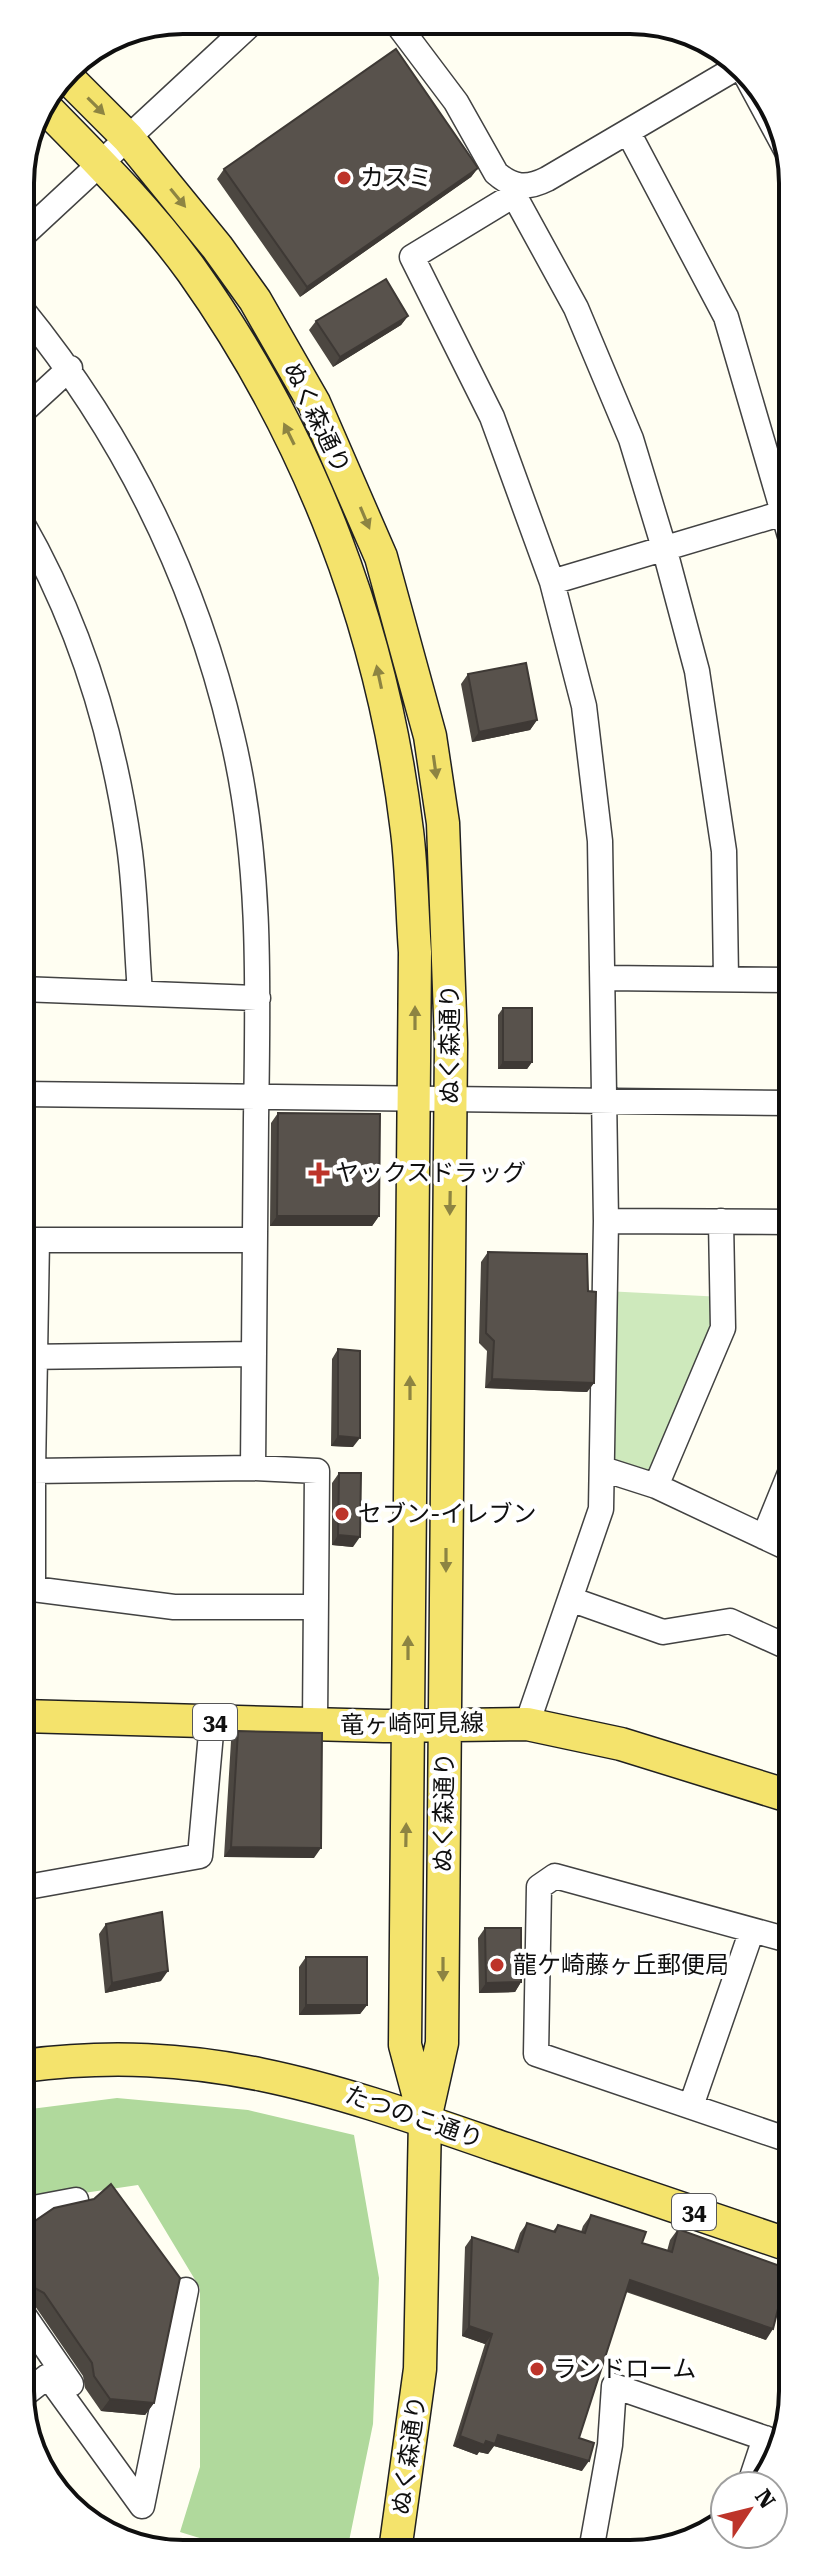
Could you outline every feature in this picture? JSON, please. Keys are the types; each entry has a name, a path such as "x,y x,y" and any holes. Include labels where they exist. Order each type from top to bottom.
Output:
{"main road":[{"name":"ぬく森通り","path":"73,83 128,138 177,196 255,300 314,403 381,557 430,736 443,823 451,1097 442,2043 425,2119 420,2369 397,2540"},
{"name":"ぬく森通り","path":"51,113 100,164 182,259 225,321 282,420 320,497 350,572 374,651 407,832 415,952 405,2045 425,2119"},
{"name":"竜ヶ崎阿見線","path":"34,1716 407,1726 527,1724 621,1744 779,1793"},
{"name":"たつのこ通り","path":"34,2065 134,2059 228,2067 312,2084 425,2119 779,2242"}],"street":[{"path":"34,225 240,34"},
{"path":"405,34 456,102 496,173 515,190 582,323 631,439 697,671 724,851 726,978"},
{"path":"527,1724 601,1509 606,1221 605,978 600,841 584,706 552,582 492,417 412,257 515,190 547,179 729,73"},
{"path":"628,132 726,317 779,491"},
{"path":"34,324 70,368 121,452 164,533 203,631 233,738 253,873 258,998 253,1468"},
{"path":"34,401 70,368"},
{"path":"552,582 779,522"},
{"path":"34,544 82,649 116,768 130,847 140,992"},
{"path":"605,978 779,980"},
{"path":"34,989 258,998"},
{"path":"34,1094 415,1096 779,1103"},
{"path":"606,1221 779,1222"},
{"path":"656,1486 723,1328 721,1221"},
{"path":"34,1240 255,1240"},
{"path":"34,1357 254,1354"},
{"path":"34,1472 253,1468 317,1471 315,1724"},
{"path":"603,1469 656,1486 779,1544"},
{"path":"764,1537 779,1500"},
{"path":"34,1590 174,1607 315,1607"},
{"path":"570,1599 663,1632 730,1621 779,1643"},
{"path":"34,1886 200,1856 212,1722"},
{"path":"779,1937 555,1876 539,1887 536,2054 779,2136"},
{"path":"691,2106 752,1930"},
{"path":"34,2208 76,2200"},
{"path":"34,2387 48,2376 142,2506 186,2290"},
{"path":"34,2330 71,2384"},
{"path":"593,2540 610,2445 614,2386 770,2440 756,2470"}],"green space":[{"path":"605,1291 723,1297 656,1486 603,1469"},
{"path":"117,2098 248,2110 354,2135 379,2278 373,2424 349,2540 206,2540 180,2532 200,2467 200,2288 138,2185 34,2200 34,2109"}],"building":[{"name":"カスミ","path":"396,49 478,168 307,287 224,169"},
{"path":"386,279 408,316 340,357 316,321"},
{"path":"526,663 537,720 479,732 468,674"},
{"path":"503,1008 532,1008 532,1062 503,1062"},
{"path":"278,1113 380,1114 379,1216 277,1216"},
{"path":"488,1252 587,1254 588,1291 596,1292 594,1383 492,1379 494,1341 486,1333"},
{"path":"338,1349 360,1351 360,1438 338,1436"},
{"path":"339,1473 361,1473 360,1537 338,1535"},
{"path":"238,1731 322,1733 321,1848 231,1847"},
{"path":"162,1912 168,1971 112,1983 106,1924"},
{"path":"485,1928 521,1928 521,1982 486,1983"},
{"path":"306,1957 367,1957 367,2005 306,2005"},
{"path":"111,2184 180,2278 154,2403 110,2399 94,2376 92,2363 44,2293 34,2288 35,2221 54,2208 94,2199"},
{"name":"ランドローム","path":"591,2215 646,2232 642,2243 672,2252 678,2229 779,2266 779,2305 773,2329 630,2280 579,2438 594,2443 589,2461 498,2435 495,2444 486,2441 484,2445 460,2436 492,2334 469,2326 472,2237 518,2252 527,2223 555,2232 558,2225 585,2233"}],"place":[{"name":"カスミ","path":"344,178"},
{"name":"ヤックスドラッグ","path":"319,1173"},
{"name":"セブン-イレブン","path":"342,1514"},
{"name":"龍ケ崎藤ヶ丘郵便局","path":"497,1965"},
{"name":"ランドローム","path":"537,2369"}]}
